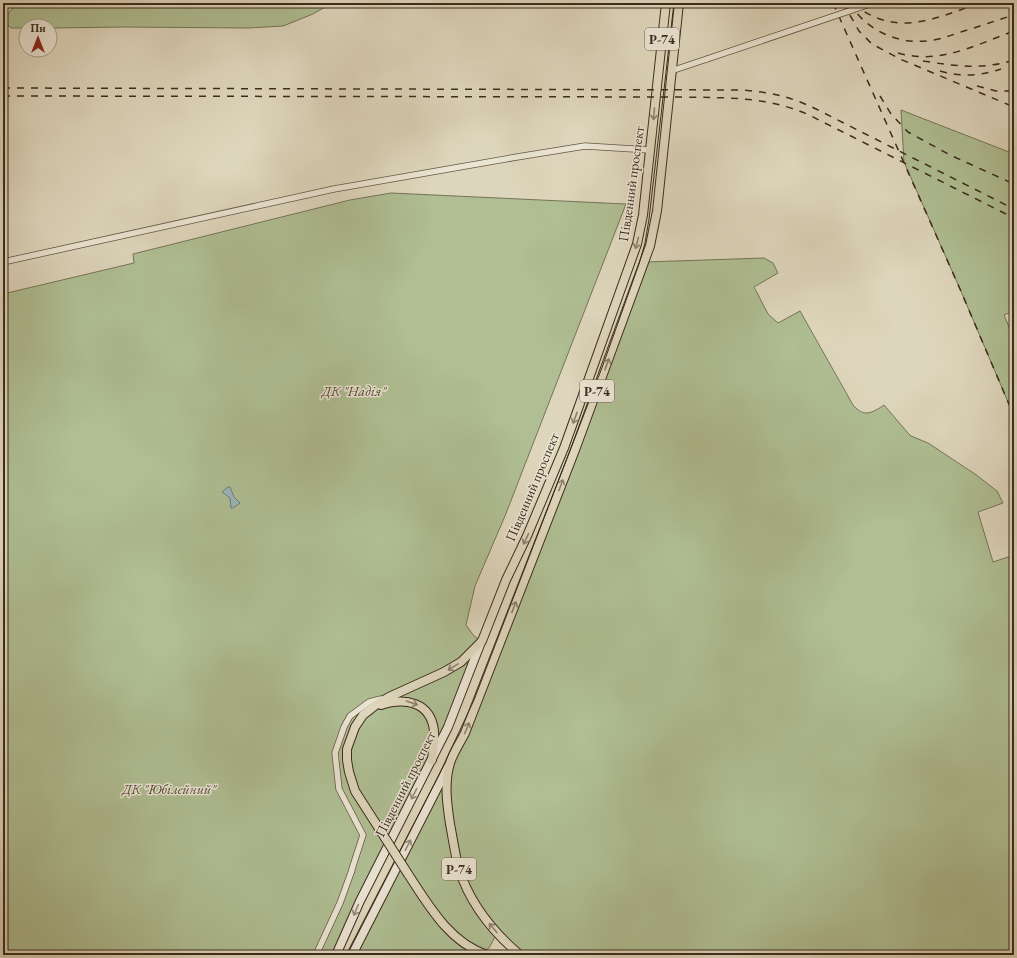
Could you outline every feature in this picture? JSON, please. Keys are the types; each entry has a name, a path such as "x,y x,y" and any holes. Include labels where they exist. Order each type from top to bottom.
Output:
{"main road":[{"name":"Південний проспект","path":"336,955 360,901 448,727 506,580 527,536 564,448 630,266 641,227 666,3"},
{"name":"Південний проспект","path":"352,955 465,733 575,450 650,246 657,211 679,3"},
{"name":"Р-74","path":"482,641 461,662 444,672 389,697 363,715 357,723 348,744 347,754 348,767 355,791 428,904 446,928 469,947 487,955"},
{"path":"363,715 378,707 398,701 409,701 418,705 424,710 433,725 434,738 432,760"},
{"name":"Р-74","path":"450,763 447,777 447,798 460,870 471,898 477,908 501,938 520,955"}],"street":[{"path":"671,71 873,3"},
{"path":"3,262 320,192 502,160 585,146 650,150"},
{"path":"316,955 340,902 363,835 339,789 334,753 350,716 369,702 389,697"}],"green space":[{"path":"17,3 332,3 313,14 283,26 248,28 58,28 58,18 18,18 18,28 11,28 3,20"},
{"path":"901,110 1014,154 1014,311 1004,315 1014,339 1014,416 904,162"},
{"path":"391,193 626,204 505,516 475,586 466,625 474,636 482,641 462,662 472,666 448,727 336,955 3,955 3,294 134,263 133,254 350,200"},
{"path":"764,258 773,263 778,273 754,287 768,314 778,323 800,311 853,405 861,412 868,413 884,405 911,436 928,443 975,474 997,491 1003,503 978,512 993,562 1014,555 1014,955 520,955 497,933 489,948 481,953 487,955 352,955 465,733 645,262"}],"water":[{"path":"230,487 234,497 240,503 233,508 231,508 230,498 222,492"}],"tram line":[{"path":"346,955 439,775 474,700 603,365 639,264 645,243 649,219 674,3"}],"railway":[{"path":"833,3 960,289 1014,416"},
{"path":"843,3 859,31 872,44 900,59 1014,107"},
{"path":"849,3 857,13 875,29 897,39 909,41 934,40 1014,15"},
{"path":"853,4 869,14 885,20 900,23 931,19 980,3"},
{"path":"898,53 928,57 943,55 957,52 1014,31"},
{"path":"923,61 957,66 980,66 1014,60"},
{"path":"940,71 970,75 1001,69"},
{"path":"977,86 996,91 1014,91"},
{"path":"3,88 754,91 781,96 816,109 1014,209"},
{"path":"3,96 681,97 746,99 777,104 809,115 1014,218"},
{"path":"880,96 891,114 908,132 950,155 1014,184"}],"park label":[{"name":"ДК \"Надія\"","path":"354,391"},
{"name":"ДК \"Юбілейний\"","path":"169,789"}]}
